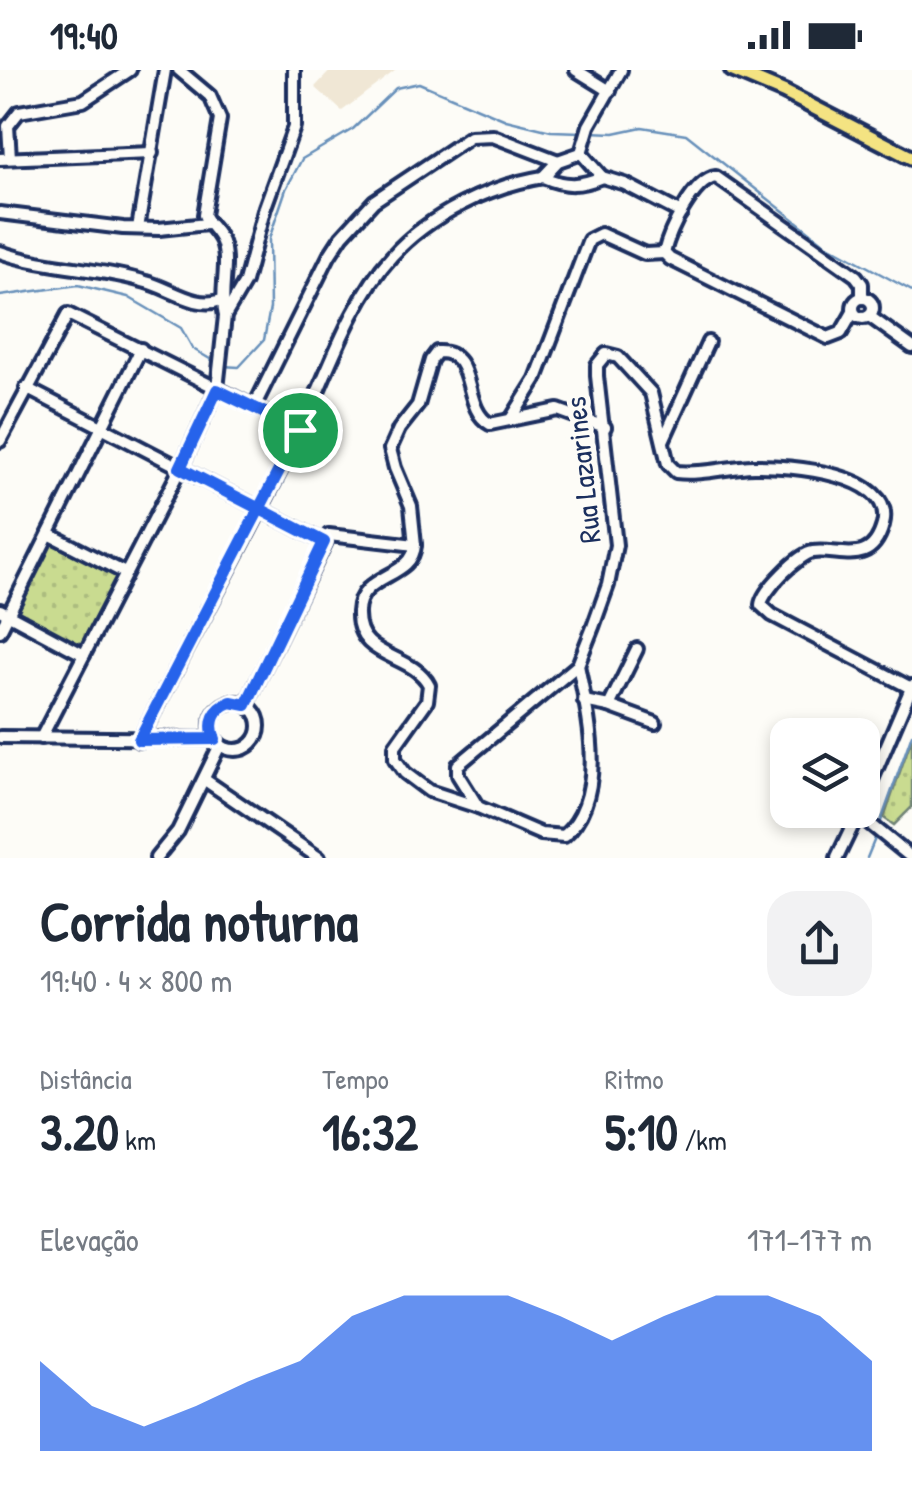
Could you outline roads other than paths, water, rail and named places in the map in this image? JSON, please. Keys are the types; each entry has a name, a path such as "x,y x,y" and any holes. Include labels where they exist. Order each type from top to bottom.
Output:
{"main road":[{"path":"732,70 784,92 912,158"}],"street":[{"path":"130,70 82,101 19,112 8,126 5,158 152,152"},
{"path":"138,228 165,70"},
{"path":"41,738 217,390 225,316 220,300 224,252 221,240 207,224 204,206 220,119 210,96 179,70"},
{"path":"225,316 245,282 265,207 294,127 294,70"},
{"path":"576,70 610,90"},
{"path":"581,154 589,126 622,70"},
{"path":"254,407 329,256 374,201 470,136 493,136 558,161"},
{"path":"543,177 558,161 581,154"},
{"path":"581,154 602,177 625,184 681,213"},
{"path":"139,740 260,509 344,337 388,260 403,245 485,191 543,177 567,185 582,185 602,177"},
{"path":"664,253 681,213 702,181 716,177 856,276 862,284 862,298"},
{"path":"0,212 138,228 207,224"},
{"path":"508,422 536,380 589,240 600,234 645,254 664,253 828,338 841,333 854,302 862,298"},
{"path":"0,252 48,265 116,272 205,304 220,300"},
{"path":"862,298 872,304 869,316"},
{"path":"853,312 860,318 869,316 912,347"},
{"path":"0,441 68,314 300,430"},
{"path":"708,342 662,442 668,464 676,472 782,468 861,483 876,494 884,509 883,527 872,544 859,553 844,556 817,552 805,555 763,594 760,604 772,615 912,687 880,762"},
{"path":"0,631 4,612 49,534 142,349"},
{"path":"578,664 590,748 588,790 582,814 571,830 564,836 550,837 429,791 398,764 394,752 397,740 426,700 430,686 422,674 365,640 358,624 358,604 371,584 412,559 416,545 411,506 394,468 390,448 418,404 434,356 448,352 461,362 473,406 490,424 558,410 606,427"},
{"name":"Rua Lazarines","path":"478,807 458,775 458,764 578,664 608,585 616,545 597,365 606,354 618,357 651,393 662,442"},
{"path":"26,388 324,542"},
{"path":"49,534 125,572"},
{"path":"246,705 329,534 416,545"},
{"path":"4,612 84,655"},
{"path":"610,706 637,649"},
{"path":"0,738 217,742 235,750 255,739 259,724 253,710 231,702 218,710 211,724 217,742 204,780 178,831 156,858"},
{"path":"584,702 610,706 655,723"},
{"path":"204,780 319,858"},
{"path":"837,858 851,828"},
{"path":"875,828 912,858"}],"waterway":[{"path":"222,366 239,367 264,340 270,308 269,239 286,189 302,159 353,129 396,88 419,83 506,120 551,131 582,132"},
{"path":"590,132 614,133 642,127 686,134 824,243 912,291"},
{"path":"0,296 78,285 128,297 181,328 193,349 215,362"},
{"path":"880,824 912,734"},
{"path":"867,858 876,836"}]}
